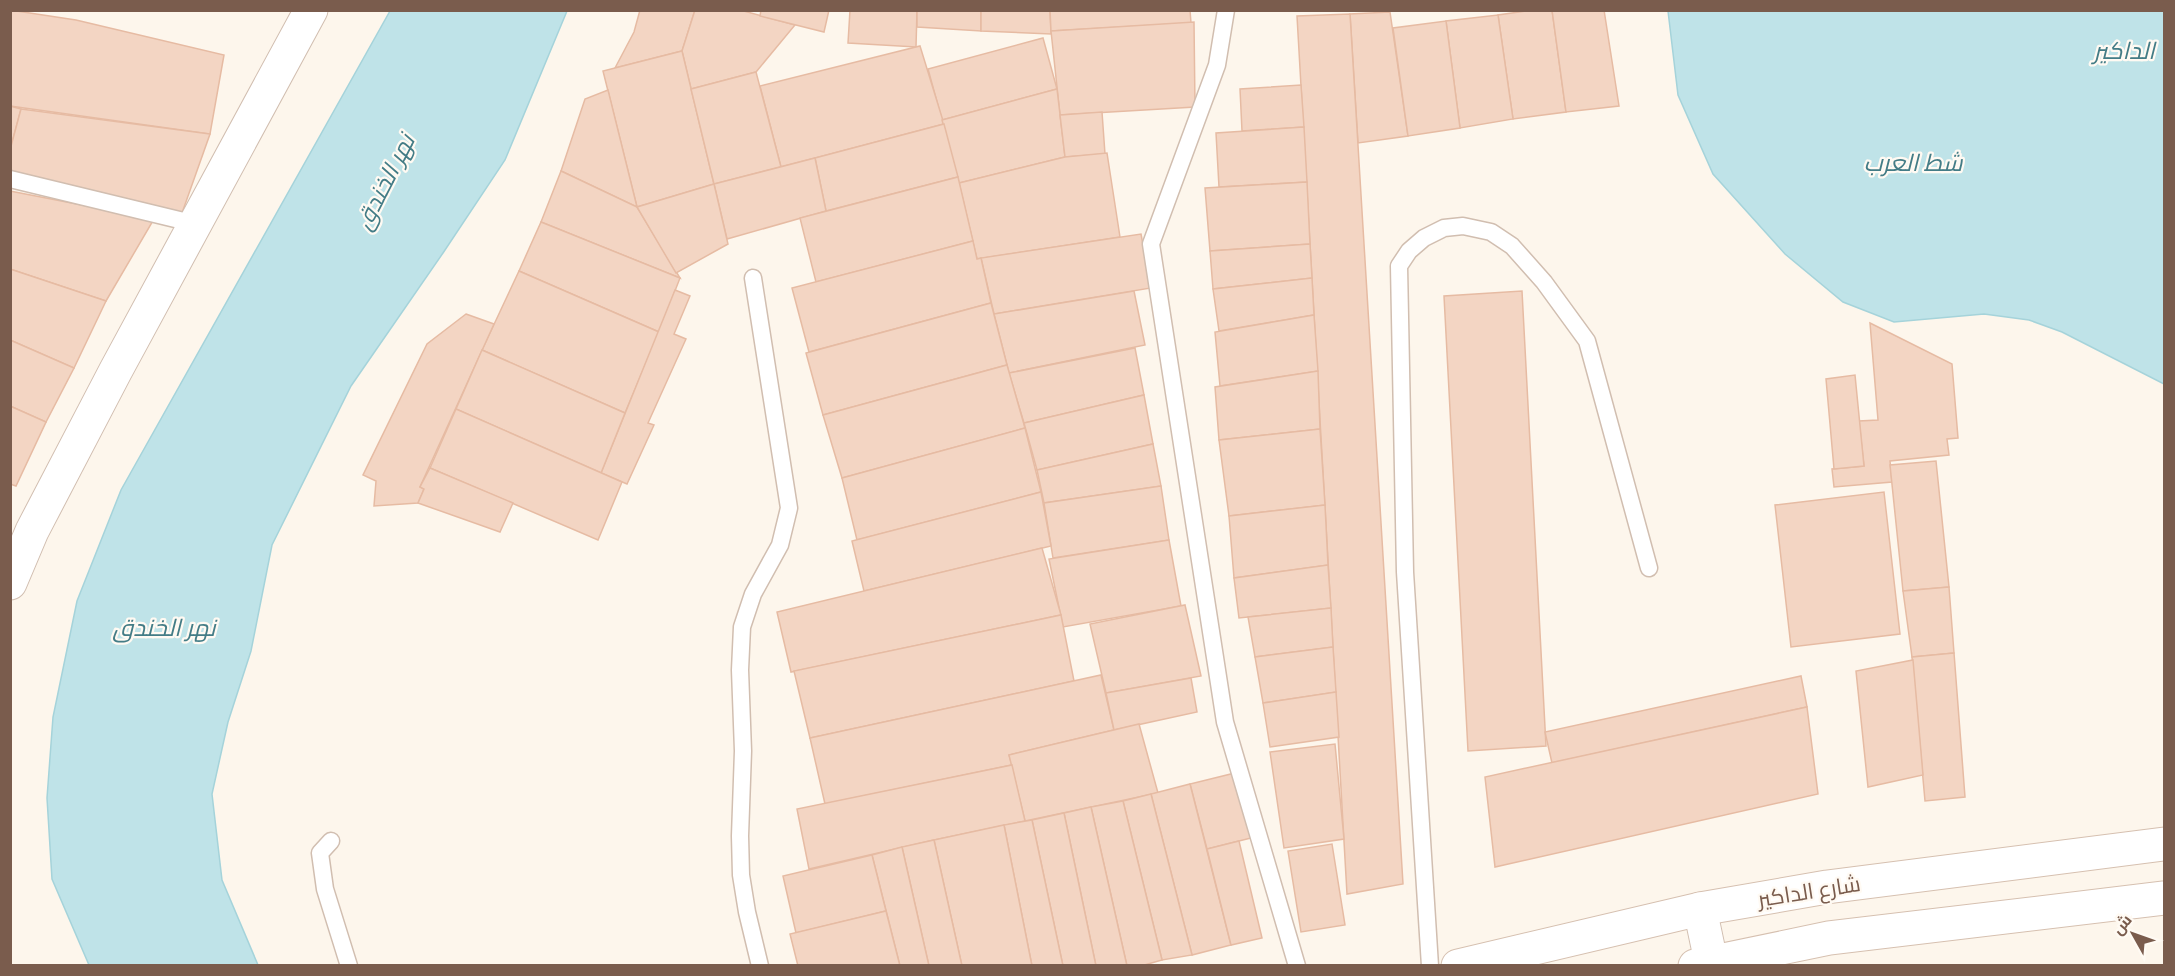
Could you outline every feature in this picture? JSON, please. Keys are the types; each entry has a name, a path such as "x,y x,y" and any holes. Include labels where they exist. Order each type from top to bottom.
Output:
{"main road":[{"path":"10,583 32,531 116,370 311,10"},
{"name":"شارع الداكير","path":"1458,966 1700,909 1827,887 2164,844"},
{"path":"1700,909 1706,964 1829,938 2164,898"}],"lane":[{"path":"1226,10 1216,65 1151,244 1225,722 1297,966"},
{"path":"10,179 196,224"},
{"path":"1430,966 1405,572 1399,266 1409,251 1424,238 1443,228 1463,226 1491,232 1512,246 1527,262 1587,340 1649,568"},
{"path":"753,278 789,508 780,545 753,594 742,627 740,670 743,751 741,875 760,966"},
{"path":"331,841 320,853 325,889 349,966"}],"water":[{"name":"نهر الخندق","path":"390,11 567,11 505,160 351,386 272,545 251,651 228,722 212,794 222,880 258,965 89,965 52,879 47,798 53,717 77,601 121,490"},
{"name":"شط العرب","path":"1668,11 2164,11 2164,384 2062,332 2029,320 1984,314 1894,322 1843,302 1785,254 1713,174 1678,95"}],"building":[{"path":"10,10 76,20 224,55 210,134 10,106"},
{"path":"640,10 695,10 682,51 615,68 634,32"},
{"path":"695,10 740,10 795,25 756,72 691,89 682,51"},
{"path":"761,10 829,10 824,32 760,16"},
{"path":"850,10 917,10 916,47 848,43"},
{"path":"917,10 981,10 981,31 917,27"},
{"path":"981,10 1050,10 1051,34 981,31"},
{"path":"1050,10 1190,10 1191,23 1051,31"},
{"path":"1552,10 1566,112 1513,119 1498,15"},
{"path":"1552,10 1604,10 1619,106 1566,112"},
{"path":"1390,12 1408,136 1358,143 1350,14"},
{"path":"1350,14 1403,884 1347,894 1297,16"},
{"path":"1498,15 1513,119 1460,128 1446,21"},
{"path":"1446,21 1460,128 1408,136 1393,28"},
{"path":"1194,22 1195,107 1060,115 1051,31"},
{"path":"1043,38 1057,89 942,120 928,69"},
{"path":"920,46 944,124 781,167 760,86"},
{"path":"682,51 714,184 637,207 603,71"},
{"path":"756,72 781,167 714,184 691,89"},
{"path":"1301,85 1304,127 1242,131 1240,89"},
{"path":"1057,89 1065,157 959,183 942,120"},
{"path":"608,90 637,207 561,171 585,99"},
{"path":"10,106 21,109 10,150"},
{"path":"21,109 210,134 182,213 10,176 10,150"},
{"path":"1102,112 1105,154 1065,157 1060,115"},
{"path":"944,124 958,177 826,211 815,158"},
{"path":"1304,127 1307,182 1219,187 1216,133"},
{"path":"1107,153 1120,237 977,259 959,183 1065,157"},
{"path":"815,158 826,211 727,239 714,184"},
{"path":"561,171 637,207 680,278 541,222"},
{"path":"958,177 973,241 816,282 800,218"},
{"path":"1307,182 1310,244 1210,251 1205,188"},
{"path":"714,184 728,244 676,273 637,207"},
{"path":"10,191 154,219 106,301 10,269"},
{"path":"541,222 680,278 659,332 519,271"},
{"path":"1141,234 1151,288 994,314 981,258"},
{"path":"973,241 977,259 981,258 991,303 809,352 792,288"},
{"path":"1310,244 1312,278 1213,289 1210,251"},
{"path":"10,269 106,301 74,368 10,340"},
{"path":"519,271 659,332 625,413 482,350"},
{"path":"1312,278 1314,315 1219,331 1213,289"},
{"path":"675,290 690,296 674,334 686,339 648,423 654,425 627,484 601,473"},
{"path":"1134,291 1145,345 1009,373 994,314"},
{"path":"1522,291 1546,746 1468,751 1444,296"},
{"path":"991,303 1007,365 823,415 806,353"},
{"path":"466,314 494,324 420,487 424,489 418,503 374,506 376,481 363,475 427,344"},
{"path":"1314,315 1318,371 1220,386 1215,332"},
{"path":"1870,323 1952,364 1958,438 1947,439 1949,455 1890,461 1892,482 1834,487 1832,469 1864,466 1859,421 1878,420"},
{"path":"10,340 74,368 46,422 10,406"},
{"path":"1135,348 1144,395 1024,423 1009,373"},
{"path":"482,350 625,413 601,473 456,409"},
{"path":"1007,365 1025,428 842,478 823,415"},
{"path":"1318,371 1320,429 1219,440 1215,387"},
{"path":"1855,375 1864,466 1834,469 1826,379"},
{"path":"1144,395 1153,444 1037,470 1024,423"},
{"path":"10,406 46,422 16,486 10,484"},
{"path":"456,409 622,482 598,540 430,468"},
{"path":"1025,428 1041,492 857,540 842,478"},
{"path":"1320,429 1325,505 1229,516 1219,440"},
{"path":"1153,444 1161,486 1044,503 1037,470"},
{"path":"1936,461 1949,587 1903,591 1890,465"},
{"path":"430,468 513,503 500,532 418,503 424,489 420,487"},
{"path":"1161,486 1169,540 1053,558 1044,503"},
{"path":"1041,492 1051,546 864,591 852,541"},
{"path":"1884,492 1900,634 1791,647 1775,505"},
{"path":"1325,505 1328,565 1234,578 1229,516"},
{"path":"1169,540 1181,606 1063,627 1049,559"},
{"path":"1042,548 1061,615 791,672 777,612"},
{"path":"1328,565 1331,608 1239,618 1234,578"},
{"path":"1949,587 1954,653 1912,657 1903,591"},
{"path":"1185,605 1201,676 1106,693 1090,624"},
{"path":"1331,608 1333,647 1255,657 1248,617"},
{"path":"1061,615 1074,681 810,738 794,671"},
{"path":"1333,647 1336,692 1263,703 1255,657"},
{"path":"1954,653 1965,797 1925,801 1912,657"},
{"path":"1913,660 1923,775 1868,787 1856,671"},
{"path":"1101,675 1114,730 1009,755 1012,765 825,804 810,738"},
{"path":"1801,676 1807,707 1552,763 1545,732"},
{"path":"1191,678 1197,712 1114,730 1106,693"},
{"path":"1336,692 1339,737 1270,747 1263,703"},
{"path":"1807,707 1818,794 1495,867 1485,777"},
{"path":"1139,724 1158,793 1025,821 1009,755"},
{"path":"1335,744 1344,839 1284,848 1270,752"},
{"path":"1012,765 1025,821 809,869 797,809"},
{"path":"1239,772 1255,837 1207,849 1190,784"},
{"path":"1190,784 1231,945 1192,955 1151,794"},
{"path":"1151,794 1192,955 1162,960 1123,801"},
{"path":"1123,801 1162,960 1141,966 1127,966 1091,807"},
{"path":"1091,807 1127,966 1096,966 1064,813"},
{"path":"1064,813 1096,966 1063,966 1032,820"},
{"path":"1032,820 1063,966 1032,966 1004,825"},
{"path":"1004,825 1032,966 962,966 934,840"},
{"path":"934,840 962,966 929,966 902,847"},
{"path":"1239,841 1262,938 1231,945 1207,849"},
{"path":"1332,844 1345,925 1301,932 1288,851"},
{"path":"902,847 929,966 900,966 872,855"},
{"path":"872,855 886,911 796,933 783,876"},
{"path":"886,911 900,966 798,966 790,934"}],"water label":[{"name":"الداكير","path":"2124,51"}]}
